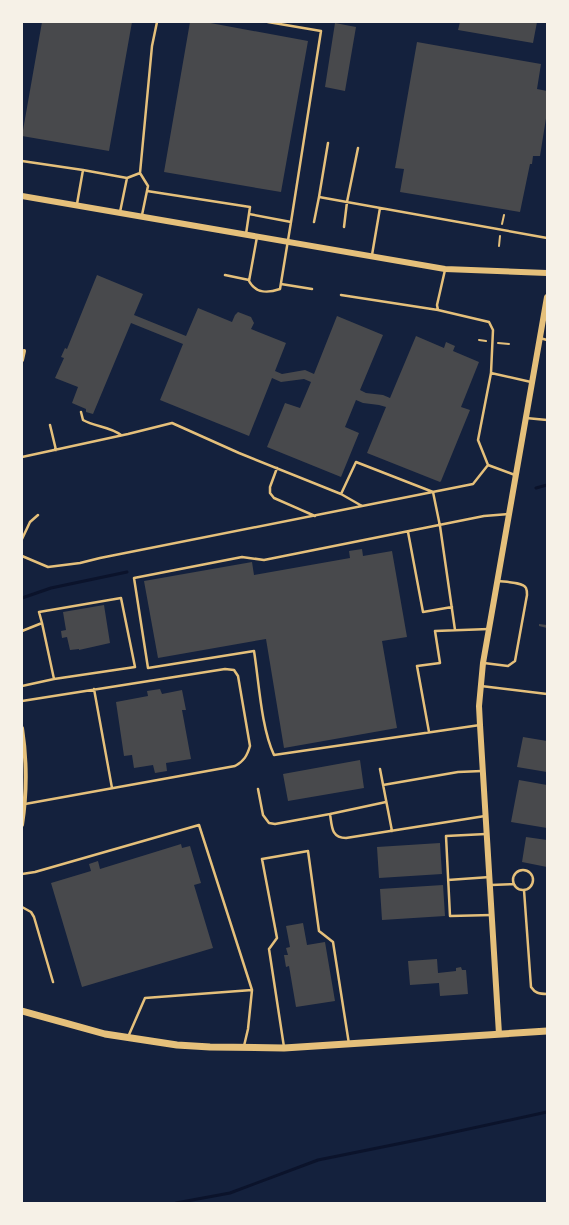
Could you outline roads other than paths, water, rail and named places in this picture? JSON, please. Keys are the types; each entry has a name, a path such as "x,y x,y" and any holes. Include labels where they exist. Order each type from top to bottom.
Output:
{"main road":[{"path":"22,1011 78,1027 128,1037 177,1045 244,1048 284,1048 547,1031"}],"street":[{"path":"22,196 445,269 547,273"},
{"path":"499,1034 480,725 481,686 483,662 547,298"},
{"path":"22,360 24,351"},
{"path":"22,728 25,752 25,804 22,825"}],"lane":[{"path":"142,216 148,186 140,173 152,46 157,22"},
{"path":"257,236 249,280 251,285 258,290 269,293 280,289 281,284 321,31 268,22"},
{"path":"314,222 328,143"},
{"path":"344,228 347,202 358,148"},
{"path":"22,161 127,178 140,173"},
{"path":"77,205 83,170"},
{"path":"120,212 127,178"},
{"path":"147,191 250,207 246,234"},
{"path":"318,198 547,238"},
{"path":"372,256 380,208"},
{"path":"249,214 291,222"},
{"path":"438,310 445,269"},
{"path":"225,275 249,280"},
{"path":"281,284 312,289"},
{"path":"341,295 438,310 489,322 493,330 491,373 478,440 488,465 516,476"},
{"path":"540,338 547,340"},
{"path":"491,373 532,382"},
{"path":"81,412 83,420 114,430 121,436"},
{"path":"526,418 547,420"},
{"path":"22,457 121,436 172,423 239,453 341,494 363,506"},
{"path":"50,425 56,450"},
{"path":"341,494 356,462 433,492"},
{"path":"22,556 48,567 80,563 473,484 488,465"},
{"path":"277,468 270,487 270,493 274,498 314,516"},
{"path":"433,492 440,526 455,630"},
{"path":"480,725 274,755 270,747 265,721 254,651 148,668 134,578 242,557 264,560 484,516 509,514"},
{"path":"22,539 30,522 38,515"},
{"path":"408,532 423,612 452,607"},
{"path":"483,662 508,666 515,661 527,595 526,588 523,586 497,581"},
{"path":"22,686 54,679 135,667 121,598 39,612 54,679"},
{"path":"22,631 42,622"},
{"path":"429,732 417,666 440,663 436,631 489,628"},
{"path":"22,701 225,669 234,670 238,676 250,746 248,755 242,762 235,766 25,804"},
{"path":"481,686 547,694"},
{"path":"94,689 112,788"},
{"path":"380,769 392,831"},
{"path":"383,785 458,772 483,771"},
{"path":"258,789 263,815 269,823 275,824 386,802"},
{"path":"330,814 334,834 340,838 486,816"},
{"path":"22,874 35,872 200,825 252,990 248,1029 244,1048"},
{"path":"487,834 446,836 450,916 492,915"},
{"path":"284,1048 269,949 277,938 262,859 308,851 319,931 334,942 349,1044"},
{"path":"521,870 527,871 532,875 533,882 530,888 524,890 518,889 514,884 514,877 521,870"},
{"path":"448,880 490,877"},
{"path":"491,885 514,884"},
{"path":"524,890 530,987 534,992 547,994"},
{"path":"22,907 31,912 34,917 53,982"},
{"path":"128,1037 145,998 252,990"}],"waterway":[{"path":"536,488 547,485"},
{"path":"22,598 51,588 127,572"},
{"path":"176,1203 230,1193 318,1160 547,1112"}]}
